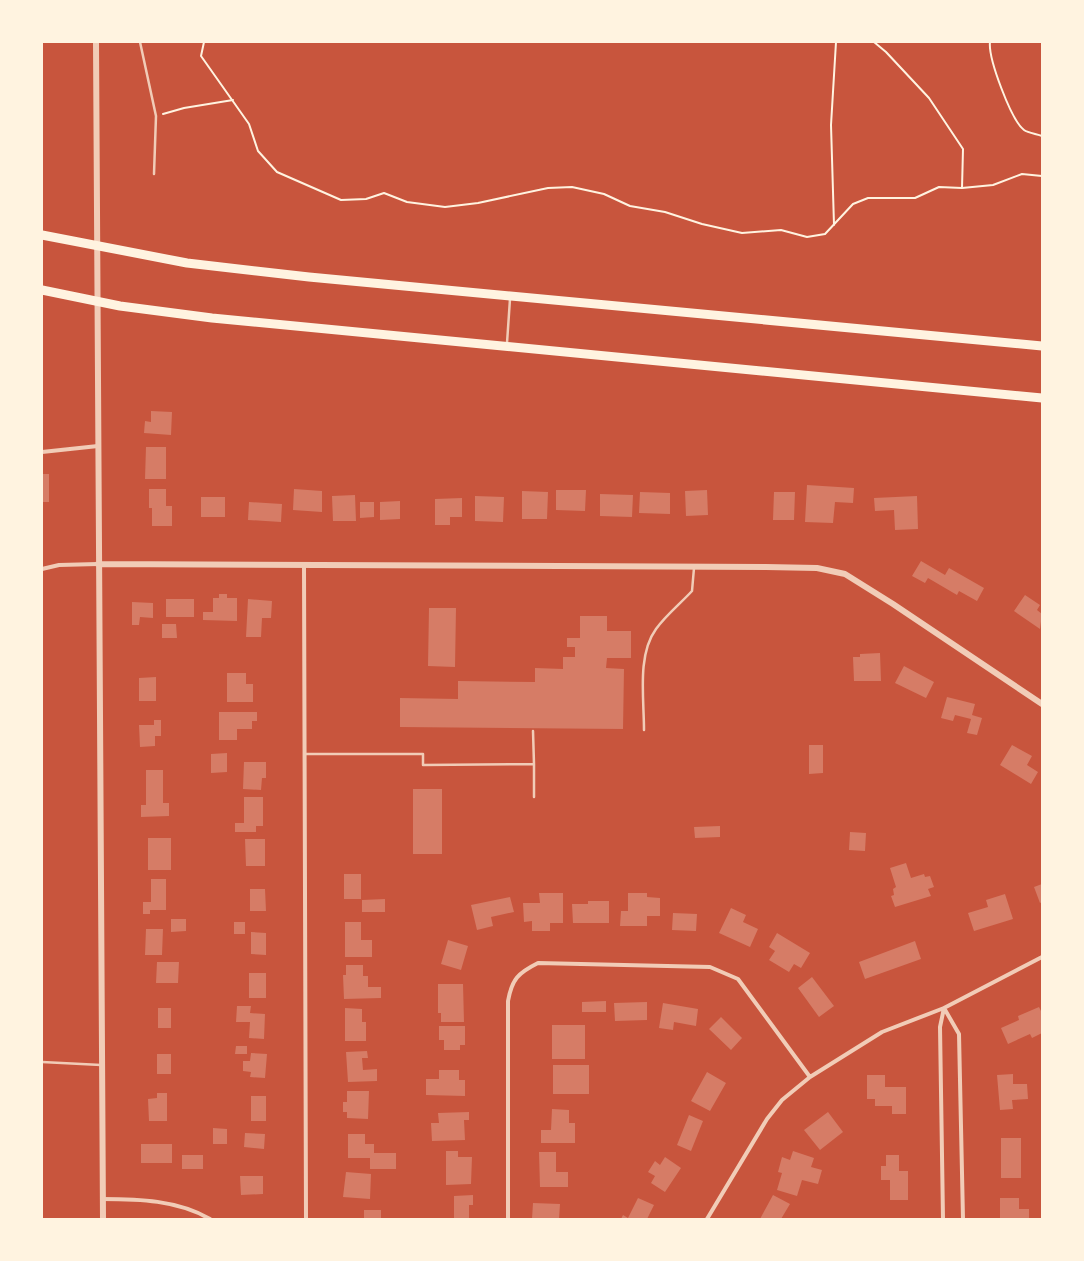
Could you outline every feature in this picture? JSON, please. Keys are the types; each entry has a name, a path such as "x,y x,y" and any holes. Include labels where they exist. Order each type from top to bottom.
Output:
{"highway":[{"path":"42,235 187,263 317,278 1042,346"},
{"path":"42,290 120,306 212,318 1042,398"}],"street":[{"path":"96,42 103,1219"},
{"path":"42,452 98,446"},
{"path":"42,570 59,565 98,564 817,568 845,574 893,604 1042,704"},
{"path":"304,566 306,1219"},
{"path":"707,1219 767,1119 782,1100 810,1077 882,1032 944,1008 1042,957"},
{"path":"508,1219 508,1001 511,984 524,970 538,963 710,967 738,979 810,1077"},
{"path":"943,1219 940,1027 944,1008"},
{"path":"944,1008 959,1034 963,1219"},
{"path":"102,1199 151,1200 180,1207 210,1219"}],"lane":[{"path":"140,42 156,116 154,174"},
{"path":"507,347 510,296"},
{"path":"644,730 644,658 647,645 656,628 692,591 694,567"},
{"path":"534,731 534,797"},
{"path":"304,754 424,754 423,765 534,764"},
{"path":"42,1062 101,1066"}],"path":[{"path":"204,42 201,56 249,124 258,150 278,172 341,200 366,199 384,193 407,202 445,207 478,203 548,188 572,187 604,194 630,206 665,212 702,224 742,233 781,230 807,237 825,234 853,204 868,198 915,198 939,187 962,188 993,185 1022,174 1042,176"},
{"path":"834,226 831,125 836,42"},
{"path":"874,42 886,52 929,98 963,149 962,188"},
{"path":"990,42 990,56 1012,112 1024,130 1042,136"},
{"path":"156,116 184,108 233,100"}],"building":[{"path":"151,411 172,412 171,435 144,433 145,421 151,422"},
{"path":"146,447 166,447 166,479 145,479"},
{"path":"42,474 49,474 49,502 42,502"},
{"path":"807,485 854,488 853,503 835,502 833,523 805,522"},
{"path":"149,489 166,489 166,506 172,506 172,526 152,526 152,508 149,508"},
{"path":"294,489 322,491 322,512 293,510"},
{"path":"556,490 586,490 585,511 556,510"},
{"path":"707,490 708,515 686,516 685,491"},
{"path":"522,491 548,492 547,519 522,519"},
{"path":"640,492 670,493 670,514 639,513"},
{"path":"774,492 795,492 794,520 773,520"},
{"path":"600,494 633,495 632,517 600,516"},
{"path":"355,495 356,521 333,521 332,496"},
{"path":"475,496 504,497 503,522 475,521"},
{"path":"917,496 918,529 895,530 894,510 875,511 874,498"},
{"path":"201,497 225,497 225,517 201,517"},
{"path":"462,498 462,517 450,517 450,525 435,525 435,499"},
{"path":"400,501 400,519 380,520 380,502"},
{"path":"249,502 282,504 281,522 248,520"},
{"path":"360,502 374,502 374,517 360,518"},
{"path":"921,561 945,575 949,568 984,588 977,601 959,591 957,595 928,578 925,583 912,576"},
{"path":"219,594 227,594 227,598 237,598 237,621 203,620 203,612 213,612 213,598 219,598"},
{"path":"1025,595 1040,605 1037,610 1042,614 1040,629 1014,611"},
{"path":"166,599 194,599 194,617 166,617"},
{"path":"248,599 272,601 271,618 262,618 261,637 246,637"},
{"path":"132,602 153,603 153,618 140,617 139,625 132,625"},
{"path":"429,608 456,608 455,667 428,666"},
{"path":"580,616 607,616 607,631 631,631 631,658 607,658 606,668 624,669 623,729 400,727 400,698 458,699 458,681 535,682 535,668 563,669 563,657 575,657 575,647 567,647 567,638 580,638"},
{"path":"162,624 176,624 177,638 162,638"},
{"path":"880,653 881,681 854,681 853,657 860,657 860,654"},
{"path":"904,666 934,682 926,698 895,683"},
{"path":"227,673 246,673 246,684 253,684 253,702 227,702"},
{"path":"156,677 156,701 139,701 139,678"},
{"path":"947,697 975,704 972,715 982,718 977,735 967,733 971,719 955,715 953,721 941,718"},
{"path":"219,712 257,712 257,721 252,721 252,729 237,729 237,740 219,740"},
{"path":"154,720 161,720 161,736 155,736 155,746 140,747 139,725 154,725"},
{"path":"809,745 823,745 823,773 809,774"},
{"path":"1012,745 1032,756 1027,765 1038,772 1031,784 1000,765"},
{"path":"227,753 227,772 211,773 211,754"},
{"path":"244,762 266,762 266,778 262,778 261,790 243,789"},
{"path":"146,770 163,770 163,803 169,803 169,816 141,817 141,805 146,805"},
{"path":"413,789 442,789 442,854 413,854"},
{"path":"244,797 263,797 263,826 256,826 256,832 235,832 235,823 244,823"},
{"path":"720,826 720,837 695,838 694,827"},
{"path":"850,832 866,833 865,851 849,850"},
{"path":"148,838 171,838 171,870 148,870"},
{"path":"245,839 265,839 265,866 246,866"},
{"path":"906,863 911,878 924,874 925,877 930,876 934,887 928,889 931,896 895,907 891,896 894,895 893,889 896,887 890,868"},
{"path":"344,874 361,874 361,899 344,899"},
{"path":"151,879 166,879 166,910 150,910 150,914 143,914 143,902 151,902"},
{"path":"1042,884 1042,902 1040,903 1034,887"},
{"path":"250,889 265,889 266,911 250,911"},
{"path":"539,893 563,893 563,923 550,923 550,931 532,931 532,921 524,922 523,903 540,903"},
{"path":"628,893 647,893 647,897 660,898 660,916 647,916 647,926 620,926 621,911 628,911"},
{"path":"1005,894 1013,919 974,931 968,913 988,907 986,900"},
{"path":"510,897 514,912 491,917 493,926 477,930 471,905"},
{"path":"385,899 385,912 362,912 362,900"},
{"path":"588,901 609,901 609,923 573,923 572,904 588,904"},
{"path":"731,908 746,915 743,922 758,929 750,947 719,933"},
{"path":"673,913 697,914 696,931 672,930"},
{"path":"171,919 186,919 186,931 171,932"},
{"path":"234,922 245,922 245,934 234,934"},
{"path":"345,922 361,922 361,940 372,940 372,957 345,957"},
{"path":"146,929 163,929 162,955 145,955"},
{"path":"251,932 266,933 266,955 251,954"},
{"path":"777,933 810,953 801,968 794,964 789,972 769,960 775,951 769,947"},
{"path":"448,940 468,946 461,970 441,964"},
{"path":"915,941 921,959 865,979 859,962"},
{"path":"157,962 179,962 178,983 156,983"},
{"path":"346,965 363,965 363,976 368,976 368,987 381,987 381,998 344,999 343,975 346,975"},
{"path":"249,973 266,973 266,998 249,998"},
{"path":"812,977 834,1006 819,1017 798,988"},
{"path":"438,984 463,984 464,1022 441,1022 441,1013 438,1013"},
{"path":"606,1001 606,1012 582,1012 582,1002"},
{"path":"647,1002 647,1020 615,1021 614,1003"},
{"path":"663,1003 698,1009 696,1026 674,1022 673,1030 659,1028"},
{"path":"237,1006 251,1006 250,1013 265,1014 264,1039 249,1038 250,1022 236,1022"},
{"path":"1039,1007 1042,1013 1042,1033 1032,1038 1030,1034 1008,1044 1001,1028 1019,1020 1018,1016"},
{"path":"158,1008 171,1008 171,1028 158,1028"},
{"path":"345,1008 362,1009 362,1022 366,1022 366,1041 345,1041"},
{"path":"721,1017 742,1038 731,1050 709,1029"},
{"path":"552,1025 585,1025 585,1059 552,1059"},
{"path":"439,1026 465,1026 465,1045 460,1045 460,1050 444,1050 444,1040 439,1040"},
{"path":"236,1046 247,1046 247,1054 235,1054"},
{"path":"367,1051 368,1058 362,1058 363,1070 377,1069 377,1081 348,1082 346,1052"},
{"path":"251,1053 267,1054 265,1078 250,1077 251,1072 243,1071 243,1061 250,1061"},
{"path":"157,1054 171,1054 171,1074 157,1074"},
{"path":"553,1065 589,1065 589,1094 553,1094"},
{"path":"439,1070 459,1070 459,1080 465,1080 465,1096 426,1095 426,1079 439,1079"},
{"path":"707,1072 726,1083 710,1111 691,1101"},
{"path":"1013,1074 1013,1084 1027,1084 1028,1099 1012,1100 1013,1109 1000,1110 997,1075"},
{"path":"867,1075 885,1075 885,1087 906,1087 906,1114 892,1114 892,1106 875,1106 875,1099 867,1099"},
{"path":"347,1091 369,1091 368,1119 347,1118 347,1112 343,1112 343,1102 347,1102"},
{"path":"157,1093 167,1093 167,1121 149,1121 148,1099 157,1098"},
{"path":"251,1096 266,1096 266,1121 251,1121"},
{"path":"552,1109 569,1110 569,1123 575,1123 575,1143 541,1143 541,1130 551,1130"},
{"path":"469,1112 469,1120 464,1120 465,1140 432,1141 431,1123 439,1123 438,1113"},
{"path":"828,1112 843,1132 820,1150 804,1130"},
{"path":"689,1115 703,1121 691,1151 677,1145"},
{"path":"213,1128 227,1129 227,1144 213,1144"},
{"path":"245,1133 265,1134 264,1149 244,1147"},
{"path":"348,1134 365,1134 365,1144 374,1144 374,1153 396,1153 396,1169 370,1169 370,1158 348,1158"},
{"path":"1001,1138 1021,1138 1021,1178 1001,1178"},
{"path":"141,1144 172,1144 172,1163 141,1163"},
{"path":"446,1151 458,1151 458,1157 472,1157 471,1184 446,1185"},
{"path":"793,1151 814,1158 811,1167 822,1170 818,1184 802,1180 797,1196 777,1190 782,1173 778,1172 782,1157 790,1160"},
{"path":"539,1152 556,1152 556,1172 568,1172 568,1187 540,1187"},
{"path":"182,1155 203,1155 203,1169 182,1169"},
{"path":"886,1155 899,1155 899,1171 908,1171 908,1200 890,1200 890,1180 881,1180 881,1166 886,1166"},
{"path":"665,1157 681,1168 665,1192 651,1183 655,1176 648,1172 655,1161 660,1165"},
{"path":"346,1172 371,1174 370,1199 343,1197"},
{"path":"240,1176 263,1176 263,1194 241,1195"},
{"path":"473,1195 473,1205 469,1205 469,1219 454,1219 454,1196"},
{"path":"773,1195 790,1204 781,1219 760,1219"},
{"path":"638,1198 654,1205 647,1219 621,1219 623,1215 628,1218"},
{"path":"1000,1198 1019,1198 1019,1209 1029,1209 1029,1219 1000,1219"},
{"path":"533,1203 560,1204 559,1219 532,1219"},
{"path":"364,1210 381,1210 381,1219 364,1219"}]}
